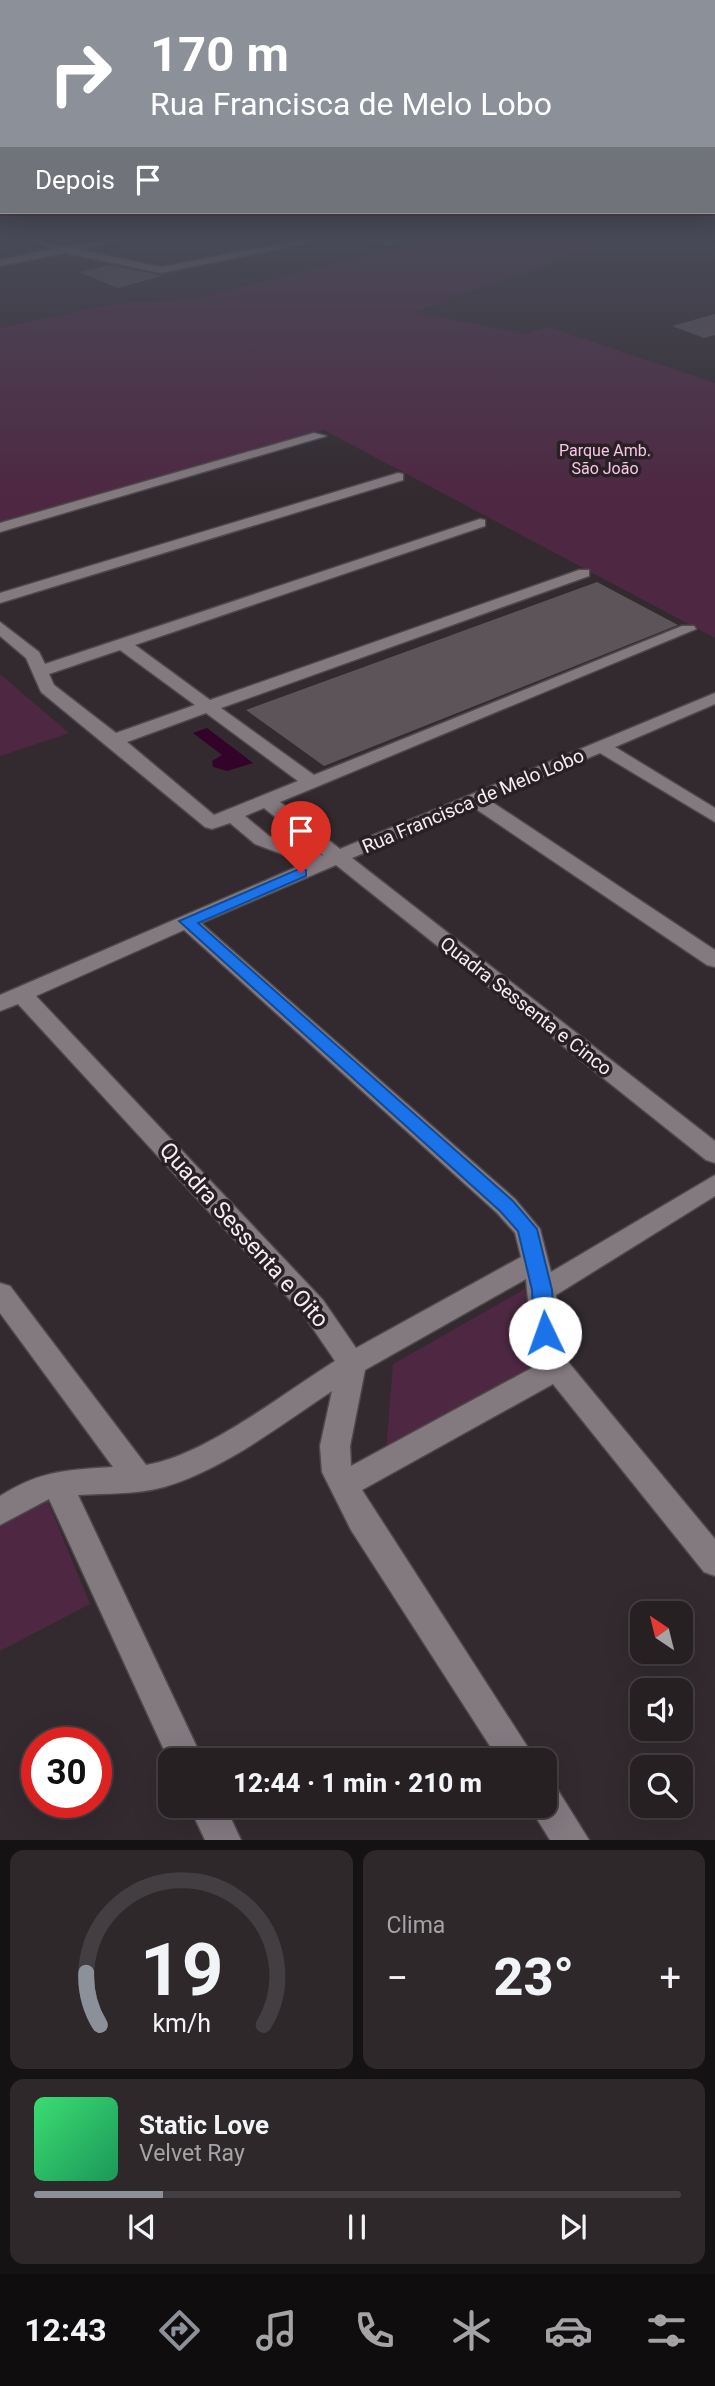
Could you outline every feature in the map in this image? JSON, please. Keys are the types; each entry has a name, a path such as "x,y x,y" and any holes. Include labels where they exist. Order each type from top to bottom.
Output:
{"street":[{"path":"0,528 319,436"},
{"path":"0,598 398,477"},
{"path":"42,671 480,523"},
{"path":"114,740 584,573"},
{"path":"0,627 33,656 42,671 42,683 47,688 114,740 212,823 688,629"},
{"path":"123,644 310,781"},
{"name":"Rua Francisca de Melo Lobo","path":"11,999 187,921 715,698"},
{"path":"603,747 715,816"},
{"path":"475,800 715,960"},
{"name":"Quadra Sessenta e Cinco","path":"267,801 330,861 715,1154"},
{"path":"232,815 262,840 330,861"},
{"path":"187,921 506,1206 527,1229 542,1290 545,1333 556,1368 715,1562"},
{"name":"Quadra Sessenta e Oito","path":"11,999 313,1307 352,1364"},
{"path":"542,1290 715,1184"},
{"path":"0,1512 30,1493 57,1483 139,1479 162,1475 223,1447 352,1364 536,1261"},
{"path":"0,1293 139,1479"},
{"path":"352,1364 335,1446 337,1472 362,1521 511,1748"},
{"path":"344,1485 556,1368"},
{"path":"57,1483 180,1748"},
{"path":"213,1818 223,1840"},
{"path":"557,1818 571,1840"}],"green space":[{"name":"Parque Amb. São João","path":"24,323 469,323 525,334 548,327 715,383 715,638 324,430 0,522 0,328"},
{"path":"0,674 69,733 0,756"},
{"path":"525,1289 536,1389 385,1464 393,1364"},
{"path":"46,1497 90,1604 0,1651 0,1525"}],"shaded area":[{"path":"207,728 253,763 227,771 213,767 212,761 222,755 193,733"}],"building":[{"path":"683,323 715,323 715,335 704,338 672,326"},
{"path":"597,582 678,625 324,766 246,710"}],"route":[{"path":"301,873 187,921 506,1206 527,1229 542,1290 545,1333"}]}
